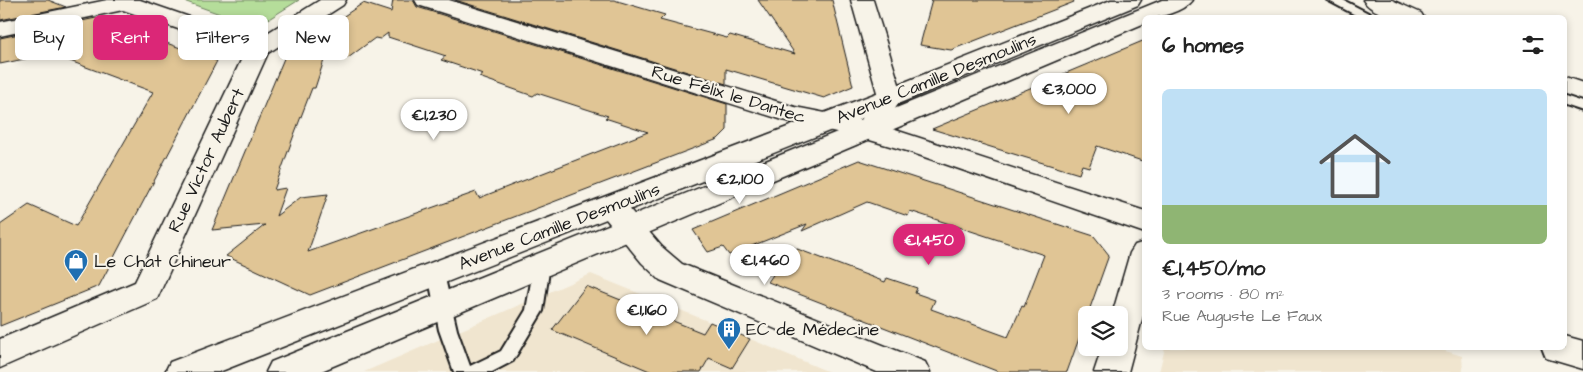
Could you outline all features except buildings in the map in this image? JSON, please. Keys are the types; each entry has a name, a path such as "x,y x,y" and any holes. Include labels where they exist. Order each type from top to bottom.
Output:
{"street":[{"path":"268,43 335,0"},
{"name":"Rue Félix le Dantec","path":"426,0 826,122 867,130 1142,221"},
{"path":"862,0 891,97 867,130"},
{"name":"Avenue Camille Desmoulins","path":"283,372 542,265 620,217 826,122 891,97 1143,11 1182,0"},
{"path":"1374,0 1406,15"},
{"path":"0,28 126,2 178,21"},
{"name":"Avenue Camille Desmoulins","path":"182,372 436,274 620,217 867,130 1143,11"},
{"name":"Rue Victor Aubert","path":"0,354 146,290 253,60"},
{"path":"1567,86 1583,92"},
{"path":"620,217 657,261 671,272 913,372"},
{"path":"1128,312 1142,263"},
{"path":"1565,350 1583,355"},
{"path":"1111,372 1115,356"}],"lane":[{"path":"1333,0 1366,15"},
{"path":"1567,101 1583,107"},
{"path":"475,372 507,356 534,311 542,265"},
{"path":"436,274 441,306 452,345 463,372"}],"shaded area":[{"path":"591,274 710,322 829,372 364,372"},
{"path":"1164,350 1442,350 1462,356 1463,372 1159,372"}],"green space":[{"path":"181,0 299,0 268,19 268,15 223,15"}],"place":[{"name":"Le Chat Chineur","path":"76,282"},
{"name":"EC de Médecine","path":"729,350"}]}
